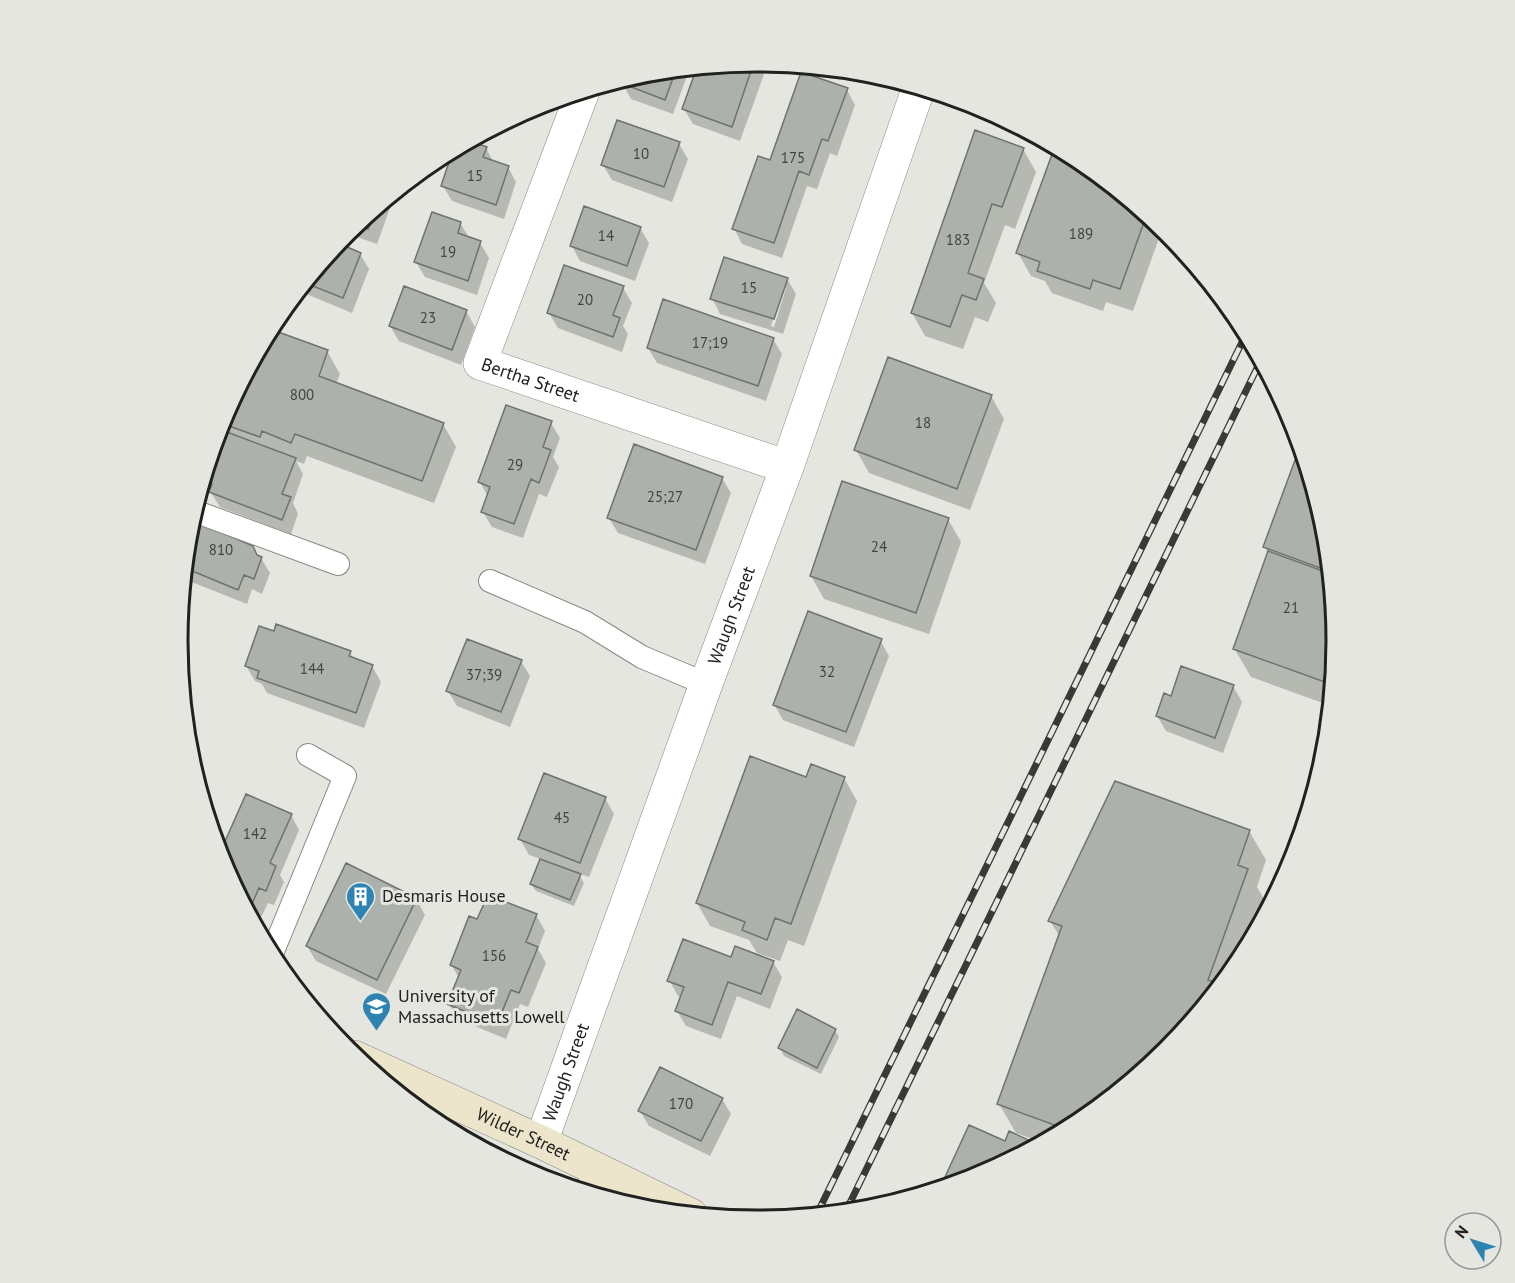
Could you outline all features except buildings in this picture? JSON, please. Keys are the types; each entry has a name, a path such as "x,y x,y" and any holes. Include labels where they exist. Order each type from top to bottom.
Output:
{"street":[{"name":"Waugh Street","path":"542,1142 706,684 787,467 916,94"},
{"name":"Bertha Street","path":"579,100 480,363 787,467"},
{"name":"Wilder Street","path":"381,1069 542,1142 591,1181 648,1200"}],"lane":[{"path":"203,514 338,564"},
{"path":"490,580 585,622 642,657 706,684"},
{"path":"276,945 345,776 308,756"}],"railway":[{"path":"820,1207 1242,342"},
{"path":"850,1203 1257,368"}],"place":[{"name":"Desmaris House","path":"361,922"},
{"name":"University of Massachusetts Lowell","path":"377,1032"}]}
